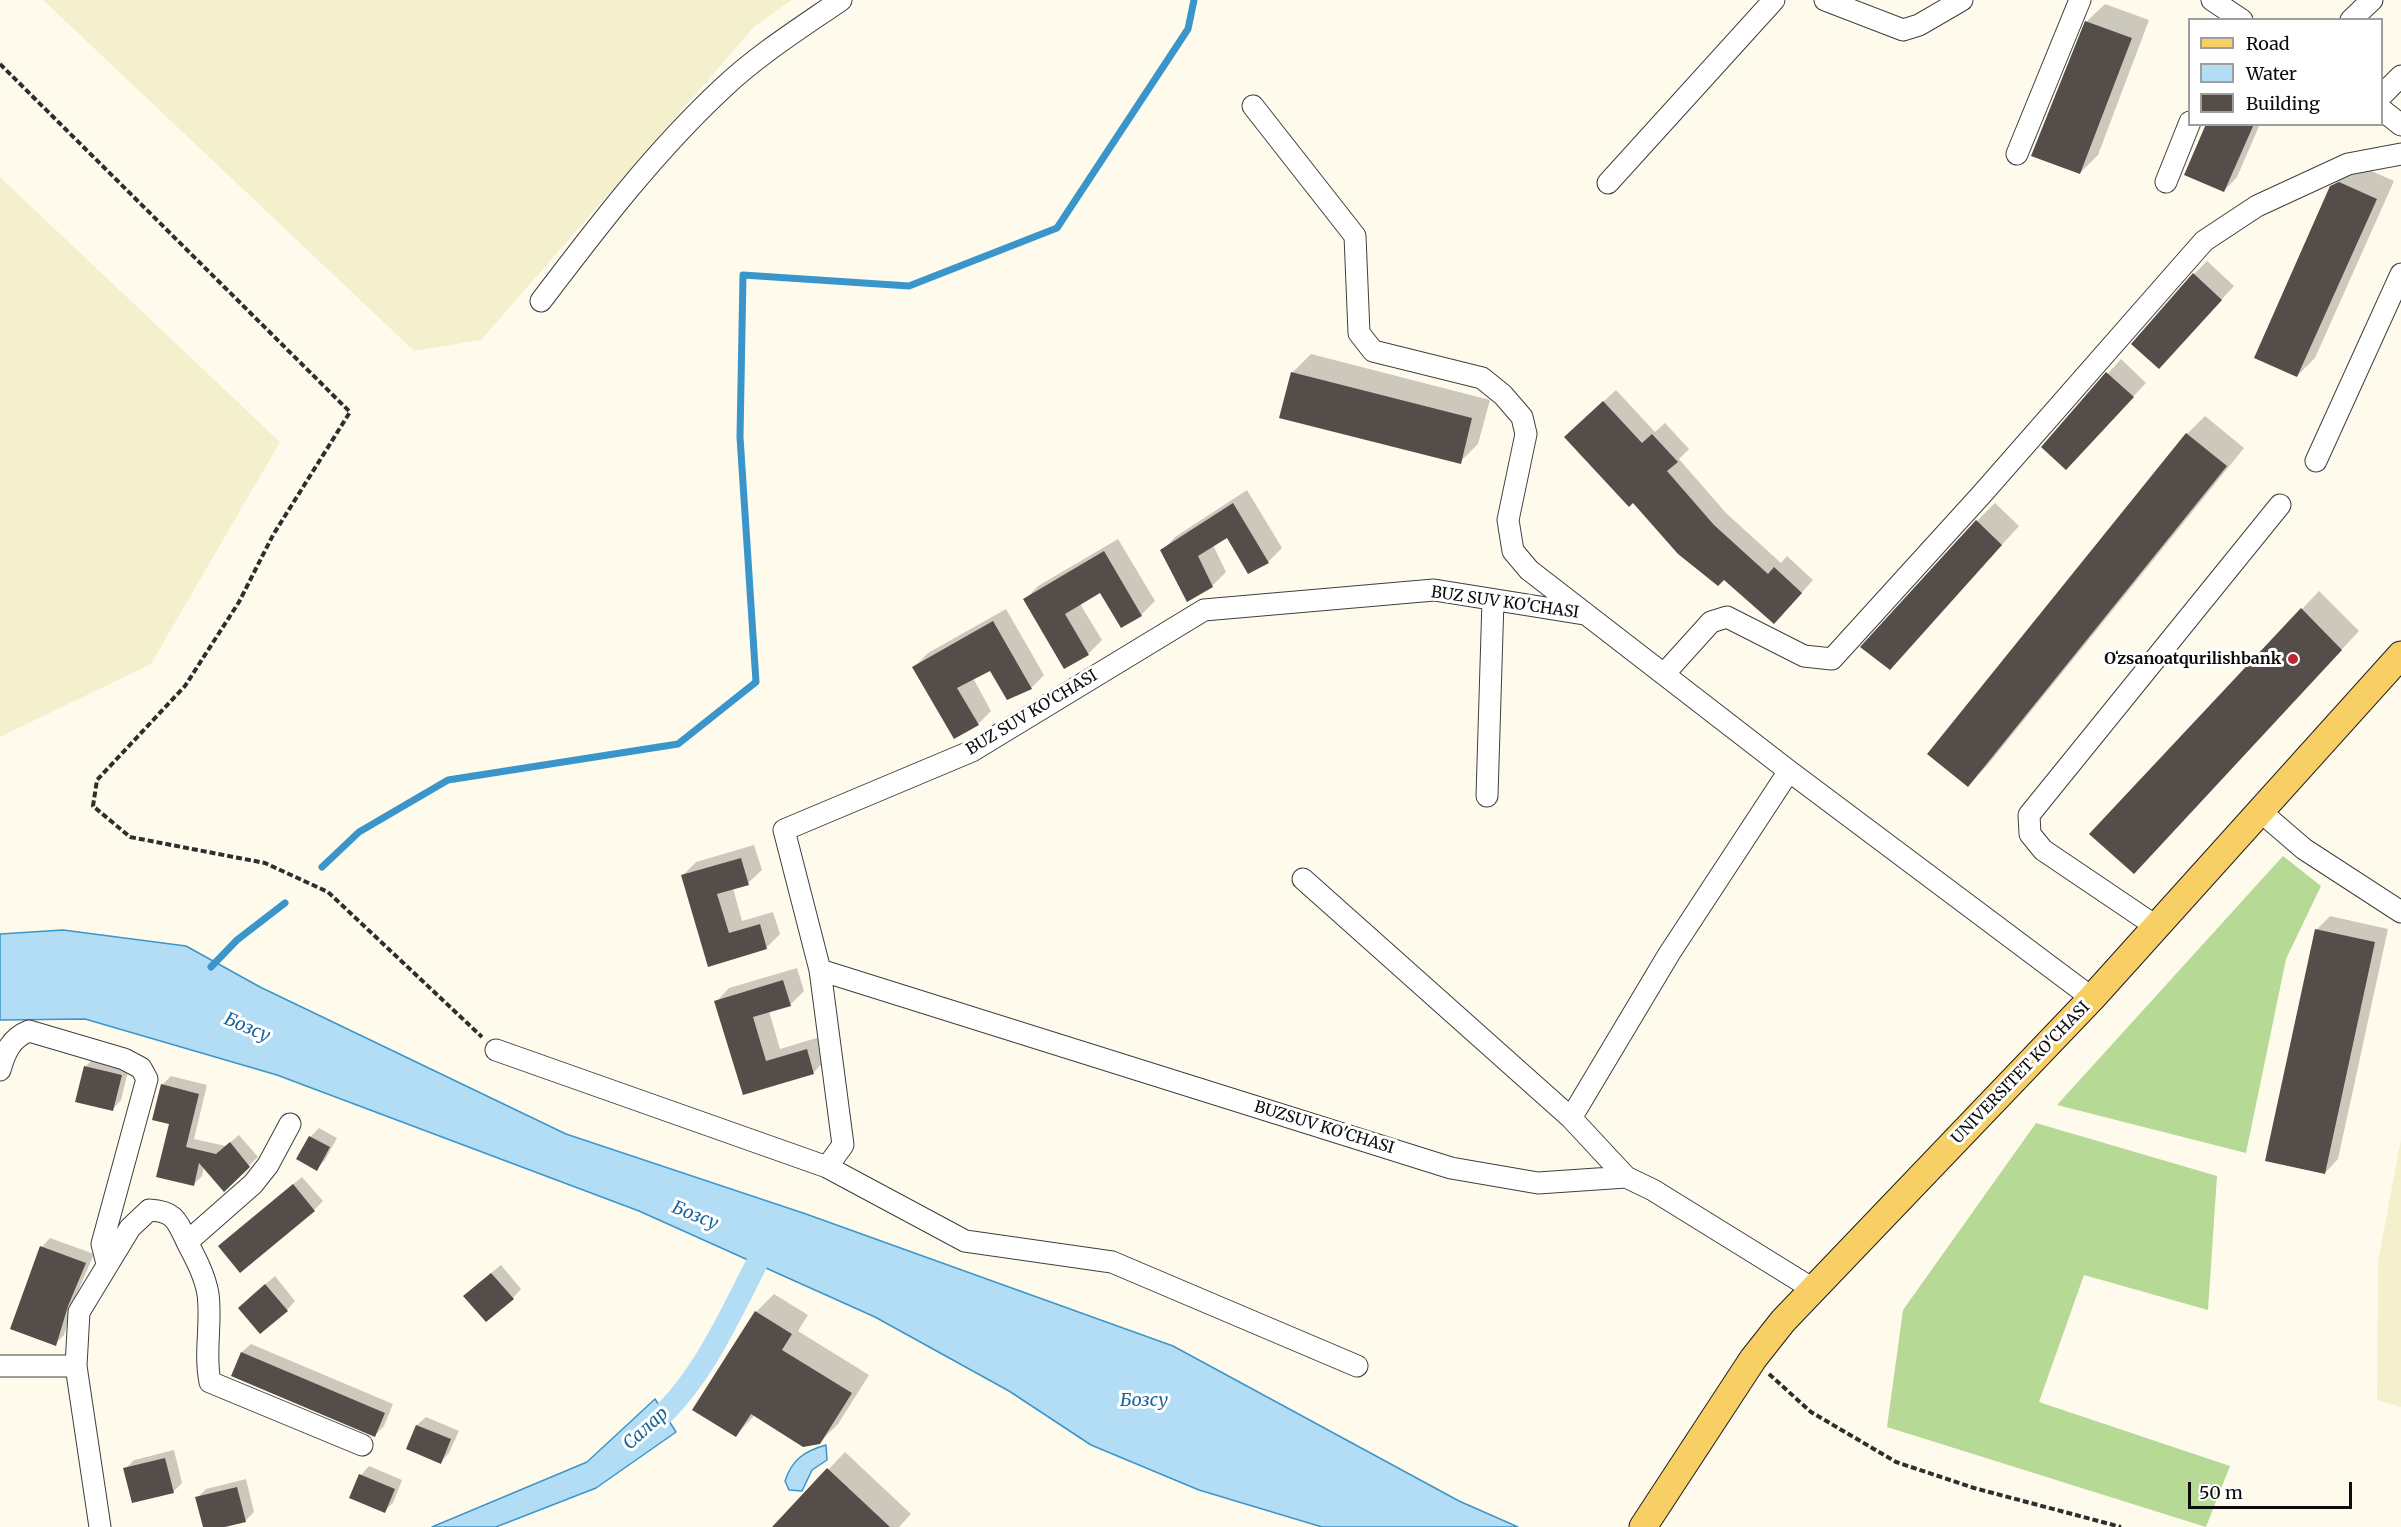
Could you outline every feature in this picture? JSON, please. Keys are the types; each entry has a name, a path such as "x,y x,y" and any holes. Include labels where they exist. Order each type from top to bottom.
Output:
{"main road":[{"name":"UNIVERSITET KO'CHASI","path":"1643,1527 1753,1359 1783,1321 2092,998 2262,812 2401,655"}],"street":[{"path":"541,301 618,201 676,134 726,85 841,0"},
{"path":"1608,183 1774,0"},
{"path":"1825,0 1903,30 1919,26 1962,0"},
{"path":"2017,154 2080,0"},
{"path":"2212,0 2235,18"},
{"path":"2353,18 2372,0"},
{"path":"2383,94 2401,76"},
{"path":"1253,106 1355,236 1359,333 1373,351 1482,378 1503,395 1522,417 1526,434 1508,520 1513,551 1529,570 1789,771 2092,998"},
{"path":"2383,111 2401,125"},
{"path":"2166,182 2188,126"},
{"path":"1664,674 1711,622 1727,617 1804,656 1832,658 1982,494 2204,241 2257,206 2348,164 2401,154"},
{"path":"2316,461 2401,274"},
{"path":"2157,927 2043,850 2030,834 2029,815 2280,505"},
{"name":"BUZ SUV KO'CHASI","path":"827,1167 843,1145 820,970 784,830 972,751 1204,610 1434,590 1588,615"},
{"path":"1487,796 1493,600"},
{"path":"1571,1118 1669,954 1789,771"},
{"path":"2262,812 2304,849 2401,912"},
{"path":"1304,879 1571,1118 1626,1177"},
{"name":"BUZSUV KO'CHASI","path":"820,970 1451,1168 1538,1183 1626,1177 1653,1190 1813,1289"},
{"path":"0,1070 5,1052 19,1035 29,1031 124,1059 141,1068 147,1079 102,1245 107,1264"},
{"path":"496,1050 827,1167 965,1240 1112,1262 1357,1366"},
{"path":"187,1242 253,1184 268,1165 290,1124"},
{"path":"100,1527 76,1366 79,1312 130,1227 149,1210 162,1211 175,1217 204,1276 208,1296 207,1369 210,1382 362,1445"},
{"path":"0,1366 76,1366"}],"path":[{"path":"0,64 350,412 273,535 239,602 185,686 97,780 93,806 130,837 265,863 328,892 496,1050"},
{"path":"1753,1359 1811,1412 1896,1462 1974,1488 2121,1527"}],"shaded area":[{"path":"43,0 792,0 755,26 481,340 414,351"},
{"path":"0,177 280,442 151,664 0,737"},
{"path":"2401,1139 2401,1407 2377,1400 2378,1261"}],"green space":[{"path":"2283,856 2321,886 2286,959 2246,1153 2057,1105"},
{"path":"2036,1123 2217,1176 2208,1310 2084,1275 2039,1402 2230,1466 2206,1527 1887,1427 1903,1310"}],"water":[{"name":"Бозсу","path":"63,930 186,946 260,987 566,1134 806,1214 1173,1346 1459,1501 1518,1527 1322,1527 1199,1490 1091,1445 1009,1391 875,1317 639,1211 277,1075 85,1019 0,1020 0,934"},
{"name":"Салар","path":"655,1399 676,1432 596,1488 496,1527 432,1527 587,1462"},
{"path":"826,1445 827,1460 812,1470 802,1491 789,1490 785,1481 791,1467 806,1453"}],"building":[{"path":"2085,21 2132,38 2080,174 2031,156"},
{"path":"2205,126 2253,126 2224,192 2184,175"},
{"path":"2339,182 2377,199 2297,377 2254,358 2330,186"},
{"path":"2193,273 2222,300 2159,369 2131,344"},
{"path":"1291,372 1472,418 1461,464 1279,418"},
{"path":"2106,372 2134,397 2066,470 2041,447"},
{"path":"1603,401 1642,443 1652,434 1678,462 1667,471 1714,525 1768,574 1774,567 1802,593 1774,624 1724,580 1718,586 1678,554 1633,503 1629,507 1564,437"},
{"path":"2186,433 2227,466 1968,787 1927,754"},
{"path":"1233,503 1269,563 1248,574 1227,538 1198,556 1213,587 1187,602 1160,550"},
{"path":"1976,520 2002,545 1890,670 1860,647"},
{"path":"1104,551 1142,616 1121,628 1100,593 1065,614 1089,655 1064,669 1023,599"},
{"path":"2301,608 2342,650 2134,874 2089,834"},
{"path":"993,621 1032,689 1007,700 990,671 957,688 979,725 954,739 912,667"},
{"path":"741,858 749,885 717,894 729,933 760,924 767,949 708,967 681,875"},
{"path":"2315,929 2375,942 2325,1174 2265,1161"},
{"path":"783,980 791,1006 753,1017 766,1061 807,1049 814,1074 743,1095 714,1001"},
{"path":"84,1066 122,1075 113,1111 75,1102"},
{"path":"161,1084 199,1094 186,1147 216,1154 230,1142 250,1167 224,1192 199,1163 194,1186 156,1177 169,1124 152,1120"},
{"path":"309,1136 330,1147 317,1171 296,1159"},
{"path":"293,1184 315,1211 240,1273 218,1246"},
{"path":"40,1246 86,1263 68,1306 56,1346 10,1329"},
{"path":"491,1273 514,1299 486,1322 463,1296"},
{"path":"265,1284 288,1311 260,1334 238,1308"},
{"path":"755,1311 792,1334 782,1350 852,1393 820,1444 803,1447 751,1414 736,1437 692,1410"},
{"path":"241,1352 385,1413 375,1437 231,1376"},
{"path":"416,1425 451,1439 441,1464 406,1449"},
{"path":"165,1458 174,1493 132,1503 123,1468"},
{"path":"827,1468 890,1527 772,1527"},
{"path":"359,1474 395,1489 385,1513 349,1498"},
{"path":"237,1487 246,1522 225,1527 203,1527 195,1497"}],"waterway":[{"path":"322,867 359,832 448,780 678,744 756,682 740,437 743,275 909,286 1057,228 1188,29 1194,0"},
{"path":"211,967 237,940 285,903"},
{"name":"Салар","path":"643,1432 664,1413 699,1370 728,1321 766,1245"}],"place":[{"name":"Oʻzsanoatqurilishbank","path":"2293,659"}]}
